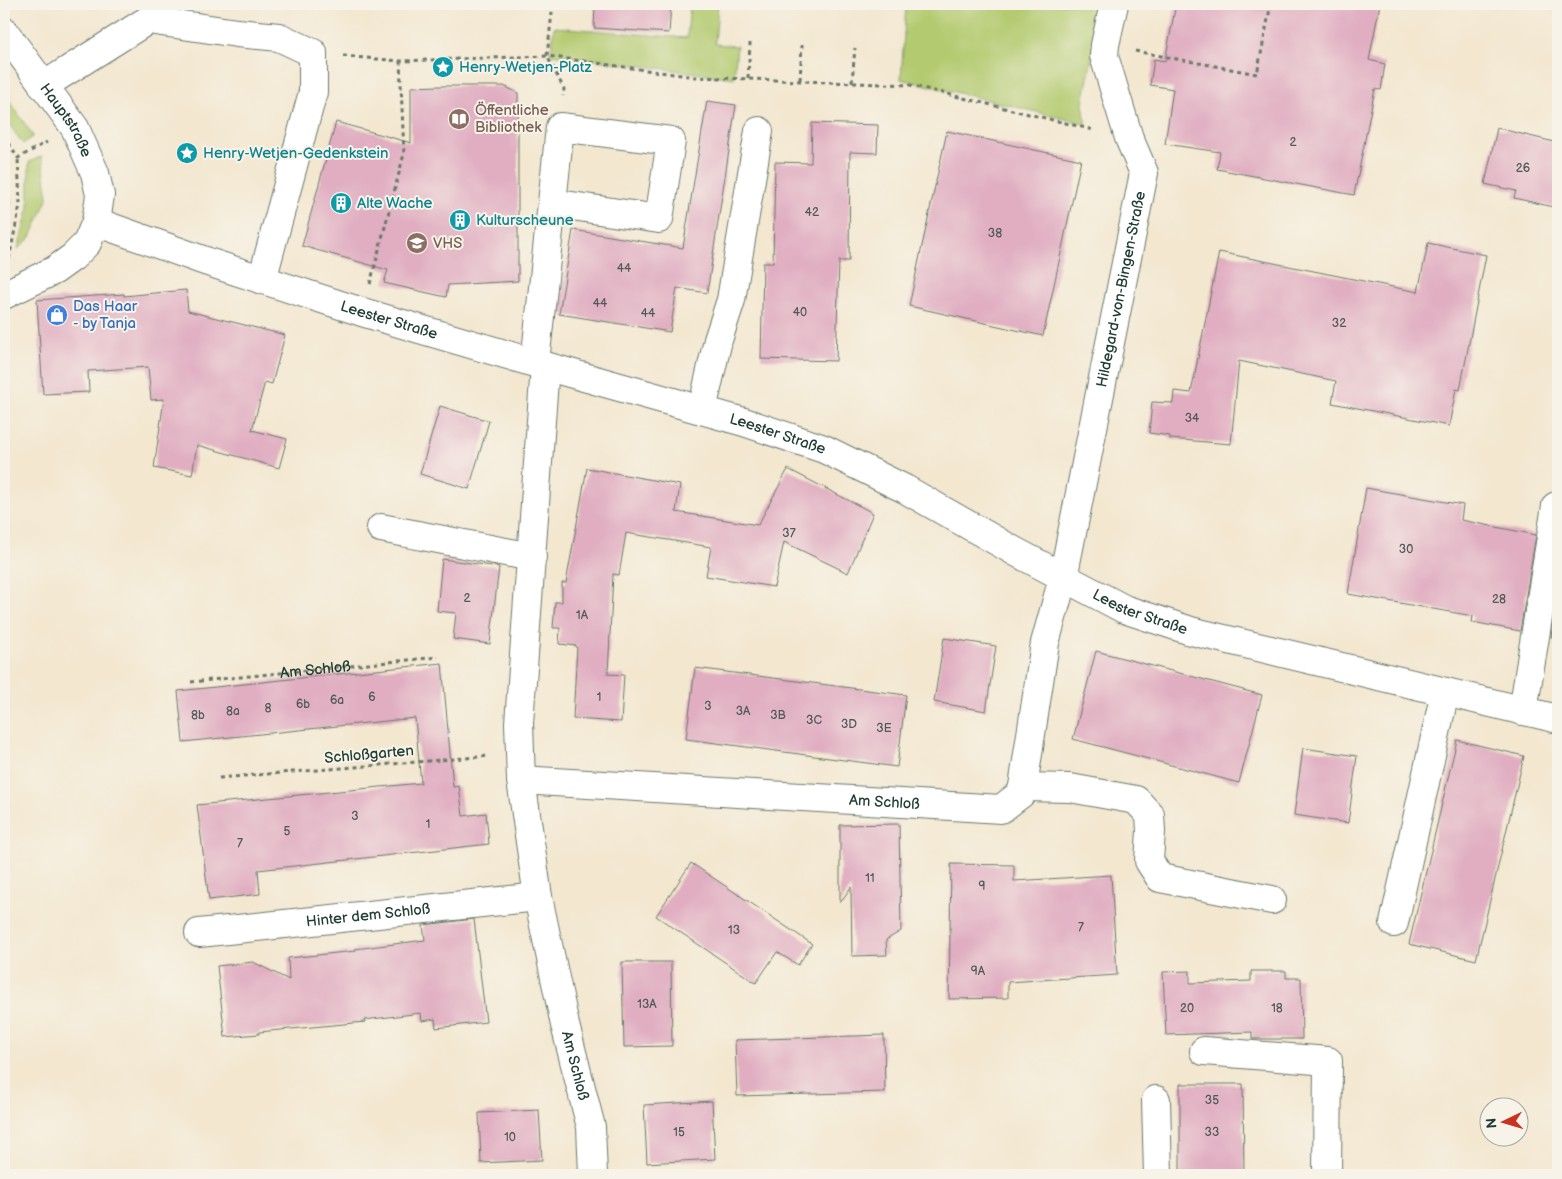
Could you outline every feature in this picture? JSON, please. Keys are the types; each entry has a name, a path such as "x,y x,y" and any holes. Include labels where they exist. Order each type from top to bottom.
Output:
{"street":[{"name":"Hildegard-von-Bingen-Straße","path":"1063,578 1144,174 1129,138 1104,56 1114,4"},
{"path":"43,86 148,20 279,37 313,53 314,92 262,280"},
{"name":"Hauptstraße","path":"4,31 75,128 94,173 100,195 96,222"},
{"path":"552,203 659,219 671,141 560,127"},
{"name":"Am Schloß","path":"560,127 552,203 540,364 532,557 519,723 521,780 538,898 591,1127 593,1175"},
{"path":"702,410 718,340 731,300 759,131"},
{"path":"4,295 54,270 73,257 87,243 96,222"},
{"name":"Leester Straße","path":"96,222 262,280 362,312 744,422 824,449 905,490 1063,578 1124,609 1191,631 1558,719"},
{"path":"1523,711 1556,506"},
{"path":"381,528 532,557"},
{"path":"1063,578 1045,643 1023,786 1070,788 1136,800 1150,815 1149,861 1160,878 1272,900"},
{"path":"1394,923 1445,692"},
{"name":"Am Schloß","path":"521,780 1001,809 1022,793 1023,786"},
{"name":"Hinter dem Schloß","path":"199,933 538,898"},
{"path":"1204,1051 1328,1061 1327,1175"},
{"path":"1156,1100 1158,1175"}],"path":[{"path":"553,4 547,56 564,89 560,127"},
{"path":"1105,46 1257,74 1271,4"},
{"path":"748,78 750,43"},
{"path":"800,80 802,45"},
{"path":"852,82 855,48"},
{"path":"313,53 400,61 547,56 695,77 910,85 1129,138"},
{"path":"362,312 404,154 400,61"},
{"path":"18,158 75,128"},
{"path":"4,137 18,158 20,205 7,266"},
{"name":"Am Schloß","path":"192,682 438,657"},
{"name":"Schloßgarten","path":"219,778 520,753"}],"green space":[{"path":"690,4 718,4 715,44 737,46 734,78 551,54 554,27 687,38"},
{"path":"906,4 1103,4 1083,103 1086,124 901,79"},
{"path":"4,92 33,136 23,144 4,117"},
{"path":"42,156 48,197 31,237 18,249 29,207 29,162"},
{"path":"4,174 11,202 4,237"}],"building":[{"path":"595,4 671,4 669,33 594,28"},
{"path":"1176,4 1380,4 1369,60 1385,64 1381,90 1375,89 1354,195 1217,169 1220,152 1165,144 1173,89 1150,85 1154,59 1165,61"},
{"name":"Kulturscheune","path":"504,86 518,93 518,281 448,285 446,297 384,283 388,270 302,246 336,122 411,143 411,87"},
{"path":"707,101 736,105 707,293 677,288 670,332 559,314 573,230 683,248"},
{"path":"812,123 878,125 877,153 850,152 849,261 839,261 836,361 761,359 763,263 773,263 775,162 811,163"},
{"path":"1497,128 1558,143 1558,208 1514,198 1516,191 1485,184"},
{"path":"947,131 1081,160 1043,336 909,306"},
{"path":"1428,243 1486,255 1460,390 1456,389 1449,426 1332,403 1336,381 1239,361 1231,444 1170,439 1170,436 1149,433 1152,402 1173,403 1174,391 1191,393 1219,252 1418,292"},
{"path":"186,290 188,311 285,335 272,384 265,382 252,430 287,439 279,468 197,445 192,475 154,468 164,399 151,400 148,367 88,371 89,392 43,394 37,300 124,294 124,296"},
{"path":"440,406 489,421 469,489 420,474"},
{"path":"587,468 680,485 676,512 758,525 788,469 873,513 848,573 784,542 774,587 706,576 711,547 626,533 619,575 613,574 608,674 624,675 621,722 573,719 577,646 559,644 560,628 553,628 555,602 562,602 562,583 566,583"},
{"path":"1366,488 1463,505 1461,520 1536,535 1520,631 1472,622 1473,616 1348,594"},
{"path":"442,559 499,567 490,644 453,639 456,613 437,611"},
{"path":"1558,590 1558,638 1551,637"},
{"path":"944,638 996,646 986,711 934,702"},
{"path":"1096,651 1262,695 1239,783 1073,739"},
{"path":"442,663 453,787 459,786 463,816 486,813 489,844 258,870 260,894 209,900 197,805 421,783 415,718 183,742 178,691"},
{"path":"695,668 906,695 897,767 686,739"},
{"path":"1457,740 1524,756 1476,960 1409,944"},
{"path":"1303,748 1357,756 1348,823 1294,815"},
{"path":"899,824 901,931 886,940 887,955 852,956 851,887 840,903 840,825"},
{"path":"691,863 812,944 798,965 777,952 756,983 656,916"},
{"path":"951,864 1014,865 1014,881 1111,875 1117,975 1008,982 1008,998 949,999"},
{"path":"474,919 486,1022 436,1028 435,1019 422,1021 421,1013 364,1020 365,1022 225,1037 217,966 253,962 289,980 288,958 356,951 355,949 425,940 423,925"},
{"path":"622,962 671,962 672,1046 624,1047"},
{"path":"1190,971 1190,983 1251,981 1251,971 1286,971 1286,978 1301,978 1302,1039 1252,1039 1252,1032 1166,1035 1163,972"},
{"path":"884,1035 885,1092 737,1096 735,1040"},
{"path":"1180,1084 1243,1084 1244,1175 1180,1175"},
{"path":"712,1101 715,1159 647,1163 644,1105"},
{"path":"539,1110 542,1160 481,1163 479,1113"}],"place":[{"name":"Henry-Wetjen-Platz","path":"443,67"},
{"name":"Öffentliche Bibliothek","path":"459,119"},
{"name":"Henry-Wetjen-Gedenkstein","path":"187,153"},
{"name":"Alte Wache","path":"341,203"},
{"name":"Kulturscheune","path":"460,220"},
{"name":"VHS","path":"417,243"},
{"name":"Das Haar - by Tanja","path":"57,315"}]}
